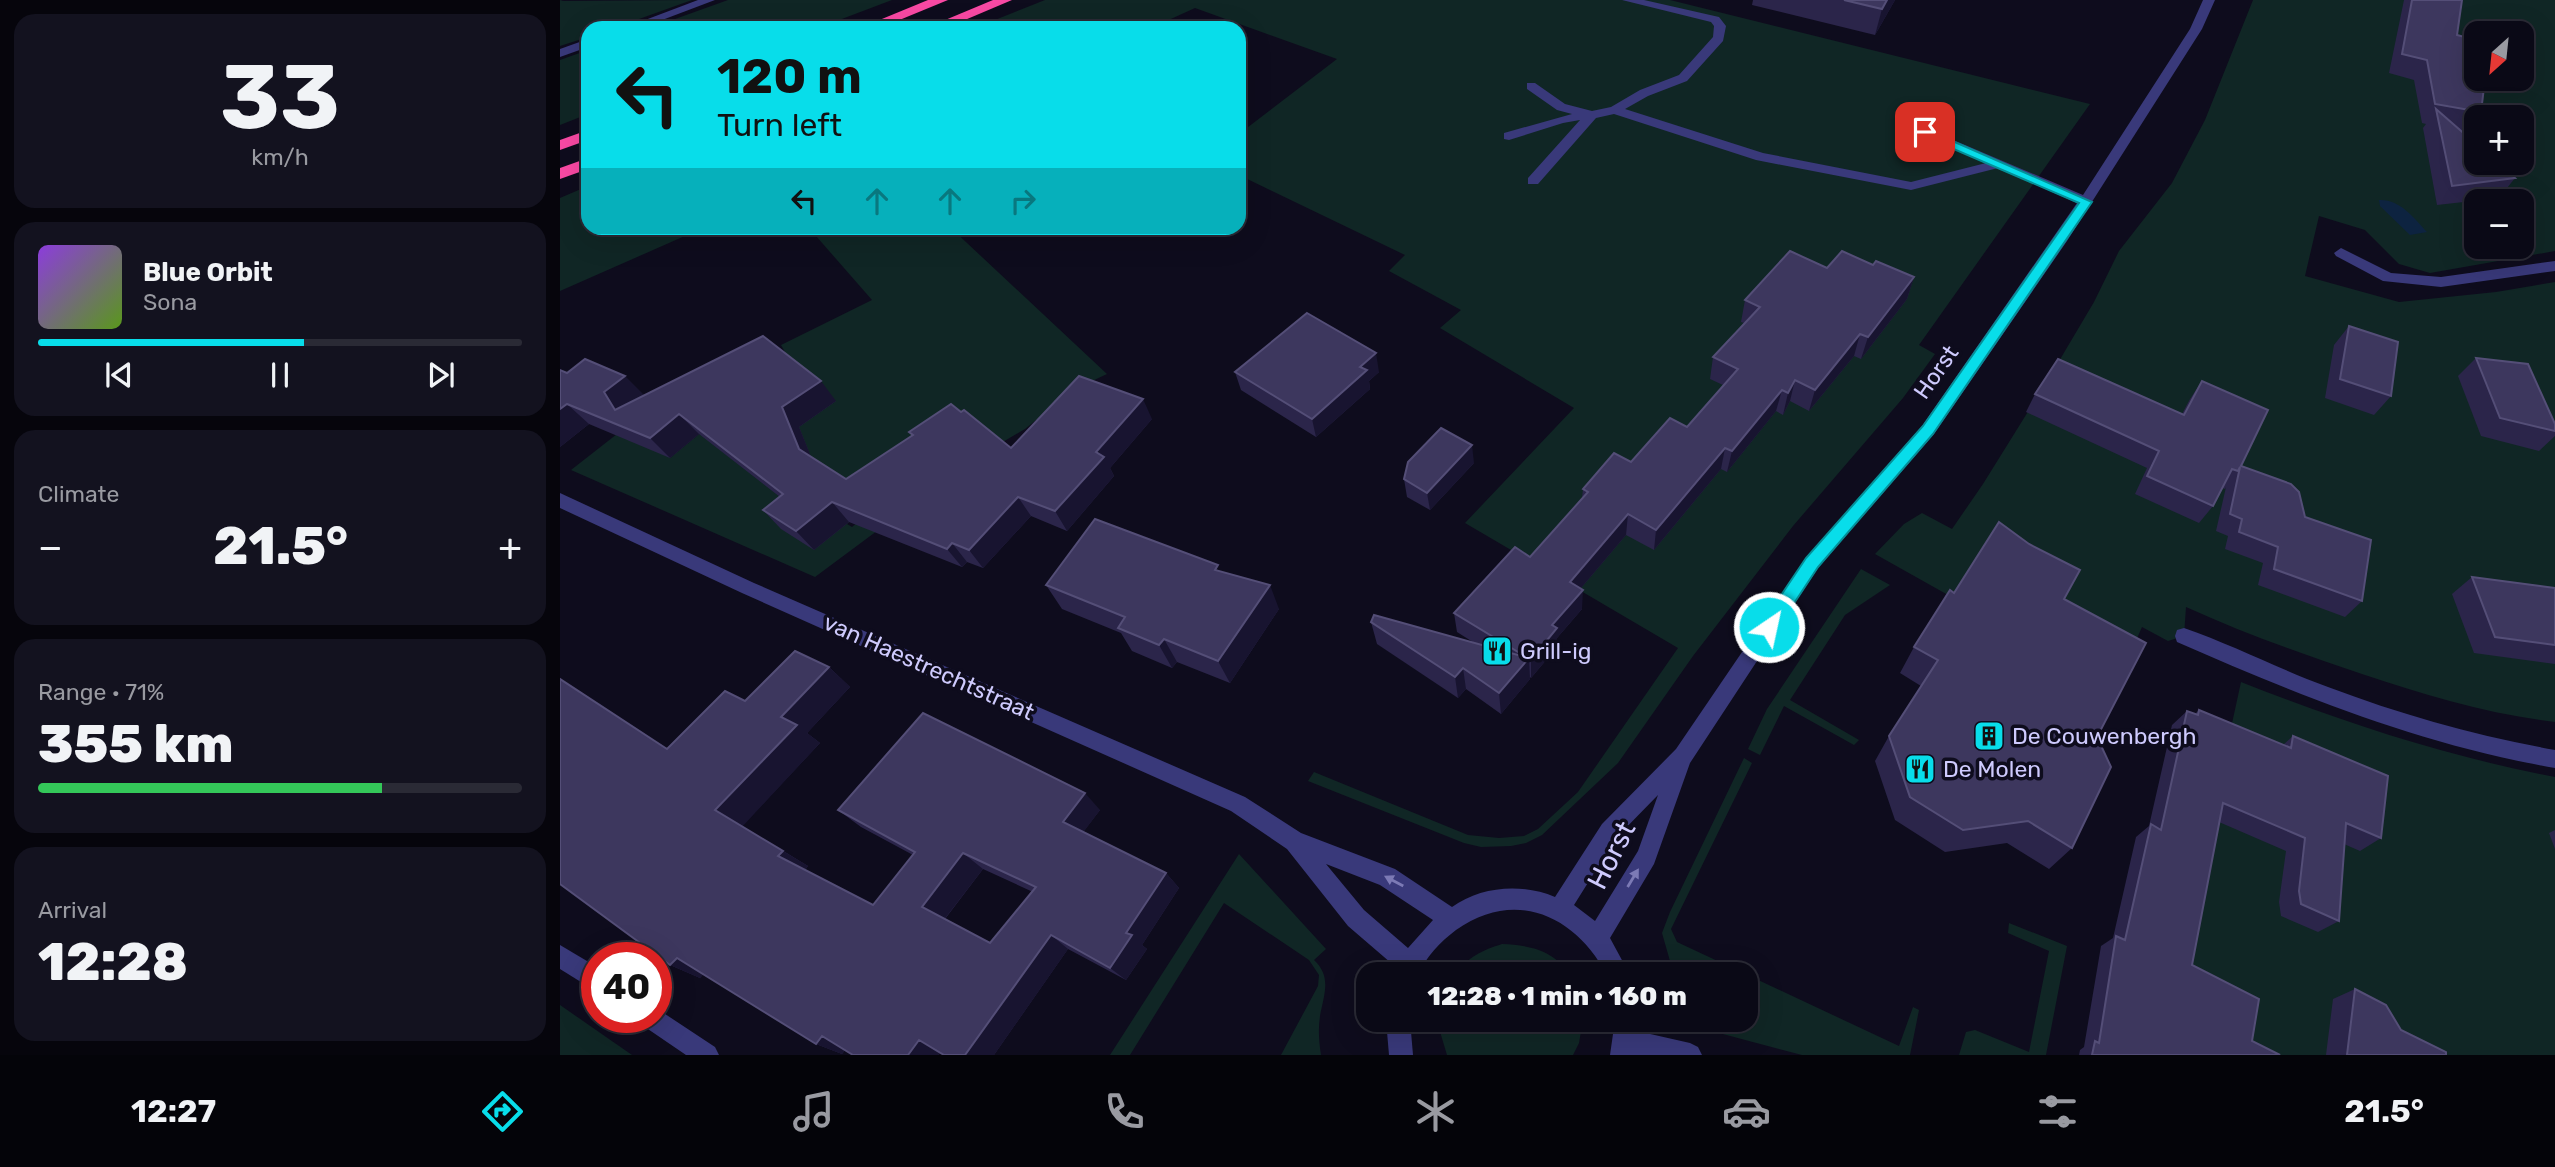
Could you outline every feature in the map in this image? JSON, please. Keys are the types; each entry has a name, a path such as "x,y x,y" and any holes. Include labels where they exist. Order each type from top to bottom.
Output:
{"highway":[{"path":"885,21 940,0"},
{"path":"951,21 1004,0"},
{"path":"560,145 581,138"},
{"path":"560,174 581,166"}],"street":[{"path":"650,21 709,0"},
{"path":"1509,136 1561,119 1615,110 1644,93 1683,78 1718,38 1720,26 1715,19 1628,0"},
{"name":"Horst","path":"1560,908 1609,831 1683,756 1812,563 1928,430 2086,202 2196,29 2209,0"},
{"path":"560,53 581,46"},
{"path":"1531,86 1561,107 1592,115"},
{"path":"1615,110 1761,157 1912,186 1999,164"},
{"path":"1533,181 1592,115"},
{"path":"1925,132 2086,202"},
{"path":"2341,253 2388,278 2441,282 2555,266"},
{"name":"van Haestrechtstraat","path":"560,500 748,588 1238,804 1294,841 1387,877 1451,919"},
{"path":"2184,636 2313,692 2396,720 2524,754 2555,759"},
{"name":"Horst","path":"1598,937 1646,857 1683,756"},
{"name":"van Haestrechtstraat","path":"1294,841 1356,918 1400,962"},
{"path":"1413,962 1427,940 1451,919 1485,902 1523,898 1560,908 1580,921 1598,937 1612,962"},
{"path":"560,956 581,970"},
{"path":"672,1032 707,1055"},
{"path":"1399,1032 1401,1055"},
{"path":"1625,1039 1689,1055"}],"green space":[{"path":"560,0 692,0 634,21 581,21 581,39 560,46"},
{"path":"728,0 892,0 836,21 670,21"},
{"path":"1045,0 1670,0 2090,104 1919,345 1935,354 1903,398 1793,526 1693,656 1618,763 1542,835 1526,843 1511,846 1481,847 1464,843 1308,781 1314,772 1468,835 1499,838 1524,836 1538,829 1578,792 1678,648 1465,523 1574,408 1440,328 1461,310 1389,271 1405,255 1246,178 1246,129 1337,59 1246,26 1246,21 1231,21 1195,8 1166,21 992,21"},
{"path":"2253,0 2555,0 2555,251 2534,255 2534,189 2464,189 2464,259 2510,259 2430,273 2399,264 2365,230 2319,216 2305,276 2399,302 2496,292 2555,282 2555,722 2481,709 2409,689 2273,643 2186,607 2184,636 2168,641 2142,627 2123,670 2005,627 1875,554 1904,524 1922,513 1952,529 2049,378 2094,302 2119,251 2172,183 2205,120"},
{"path":"581,52 581,117 560,125 560,60"},
{"path":"581,189 581,235 687,235 560,291 560,198"},
{"path":"815,235 958,235 1107,374 1073,390 1025,429 996,446 887,482 847,524 852,527 870,512 885,525 815,577 571,470 640,416 670,458 699,434 705,436 790,361 781,345 872,300"},
{"path":"1861,569 1890,585 1845,615 1790,700 1859,740 1854,745 1784,706 1760,755 1748,749 1767,709"},
{"path":"2241,682 2318,711 2435,749 2555,777 2555,1055 2160,1055"},
{"path":"1744,758 1752,763 1671,929 1677,942 1720,962 1670,962 1662,933"},
{"path":"1239,854 1326,949 1314,960 1320,966 1325,979 1319,1026 1321,1055 1281,1055 1318,986 1319,975 1309,960 1224,903 1130,1055 1110,1055"},
{"path":"2009,923 2067,946 2046,1055 1959,1055 1966,1032 1975,1030 2029,1052 2049,951 2008,933"},
{"path":"1502,944 1521,946 1540,950 1558,962 1466,962"},
{"path":"1758,980 1899,1046 1913,1007 1919,1010 1910,1055 1802,1055 1715,1032 1758,1032"},
{"path":"560,1005 581,1020 581,1033 600,1033 632,1055 560,1055"},
{"path":"1441,1032 1581,1032 1573,1055 1447,1055"}],"water":[{"path":"2379,200 2400,206 2427,232 2410,235 2380,206"}],"building":[{"path":"1844,0 1887,0 1882,9"},
{"path":"2412,0 2462,0 2457,35 2464,37 2464,91 2484,91 2482,105 2464,105 2464,109 2435,104 2427,60 2402,54"},
{"path":"2436,109 2464,134 2464,175 2511,175 2515,178 2452,186"},
{"path":"1790,251 1827,268 1842,251 1873,265 1876,261 1914,277 1868,337 1860,334 1815,390 1795,380 1788,393 1782,390 1732,451 1725,448 1656,530 1628,514 1570,582 1583,590 1552,625 1557,628 1531,660 1454,613 1515,547 1530,557 1588,492 1583,489 1614,453 1631,462 1670,418 1687,427 1738,369 1713,357 1760,307 1745,300"},
{"path":"1307,313 1376,353 1360,367 1367,370 1312,419 1235,372"},
{"path":"2349,326 2398,342 2391,396 2340,379"},
{"path":"763,336 821,381 782,407 799,449 846,479 913,435 909,432 951,404 961,412 964,410 1011,448 1079,376 1143,399 1096,452 1104,457 1055,511 1018,497 969,550 952,543 947,549 832,502 796,531 763,510 783,494 679,414 650,438 567,404 560,409 560,370 567,373 585,359 625,376 604,392 615,410"},
{"path":"2476,358 2528,364 2555,424 2555,431 2500,418"},
{"path":"2058,359 2184,415 2202,381 2268,410 2241,466 2291,484 2299,492 2305,517 2371,540 2362,601 2274,569 2278,547 2239,532 2242,519 2230,514 2240,467 2238,471 2232,469 2213,506 2147,476 2159,451 2035,394"},
{"path":"1441,428 1472,445 1427,493 1404,479 1408,462"},
{"path":"1095,519 1218,565 1215,570 1270,585 1218,661 1164,639 1159,645 1118,628 1125,617 1046,585"},
{"name":"De Couwenbergh","path":"1999,522 2029,544 2080,570 2064,599 2146,643 2097,737 2111,767 2072,848 2028,821 1963,830 1910,797 1889,736 1938,660 1914,647 1950,590 1954,593"},
{"path":"2472,577 2555,588 2555,645 2495,637"},
{"path":"1374,615 1529,658 1499,693 1463,668 1455,677 1371,622"},
{"path":"795,651 829,667 781,717 797,725 715,810 783,851 778,856 873,905 915,852 838,810 923,713 1085,793 1063,822 1166,873 1126,933 1132,935 1110,968 1051,935 965,1055 944,1055 919,1040 908,1055 853,1055 822,1036 816,1044 677,958 672,963 672,942 639,942 560,884 560,679 667,749 725,691 745,701","holes":["963,853 1036,887 990,943 922,907"]},
{"path":"2199,710 2291,748 2293,736 2388,776 2381,838 2346,823 2339,921 2301,904 2299,891 2305,838 2223,803 2192,965 2259,999 2252,1041 2280,1055 2092,1055 2095,1041 2099,1043 2116,936 2125,940 2151,824 2161,830 2187,711 2198,715"},
{"path":"2355,989 2386,1005 2401,1030 2446,1052 2446,1055 2347,1055"}],"place":[{"name":"Grill-ig","path":"1497,651"},
{"name":"De Couwenbergh","path":"1989,736"},
{"name":"De Molen","path":"1920,769"}],"route":[{"path":"1769,627 1812,563 1928,430 2086,202 1925,132"}]}
